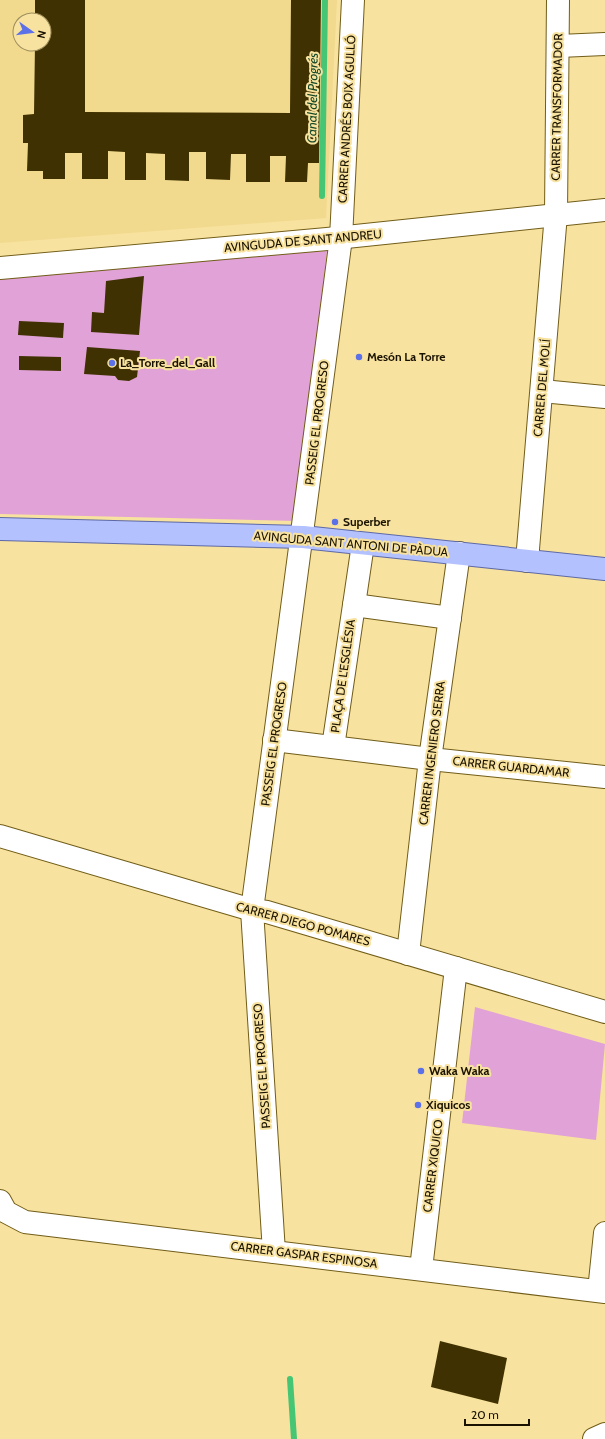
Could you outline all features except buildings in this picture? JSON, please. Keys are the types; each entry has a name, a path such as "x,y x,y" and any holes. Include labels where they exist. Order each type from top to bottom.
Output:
{"main road":[{"name":"AVINGUDA SANT ANTONI DE PÀDUA","path":"0,529 303,537 605,569"}],"street":[{"name":"CARRER ANDRÉS BOIX AGULLÓ","path":"341,238 352,0"},
{"name":"CARRER TRANSFORMADOR","path":"556,214 559,46 558,0"},
{"path":"559,46 605,44"},
{"name":"AVINGUDA DE SANT ANDREU","path":"0,268 341,238 605,210"},
{"name":"CARRER DEL MOLÍ","path":"527,560 556,214"},
{"name":"PASSEIG EL PROGRESO","path":"274,1252 252,910 274,740 303,537 341,238"},
{"path":"542,391 605,397"},
{"name":"PLAÇA DE L'ESGLÉSIA","path":"333,747 363,544"},
{"name":"CARRER INGENIERO SERRA","path":"408,954 430,759 459,553"},
{"name":"PLAÇA DE L'ESGLÉSIA","path":"354,605 450,618"},
{"name":"CARRER GUARDAMAR","path":"274,740 430,759 605,777"},
{"name":"CARRER DIEGO POMARES","path":"0,836 252,910 266,912 605,1012"},
{"name":"CARRER XIQUICO","path":"421,1269 456,968"},
{"name":"CARRER GASPAR ESPINOSA","path":"3,1206 25,1222 602,1292"},
{"path":"602,1292 605,1233"},
{"path":"594,1439 605,1434"}],"shaded area":[{"path":"0,0 337,0 326,218 0,243"},
{"path":"327,251 297,521 0,514 0,273"},
{"path":"475,1007 605,1044 596,1140 462,1123"}],"waterway":[{"name":"Canal del Progrés","path":"322,196 325,0"},
{"name":"Canal del Progrés","path":"290,1379 294,1439"}],"place":[{"name":"Mesón La Torre","path":"359,357"},
{"name":"La_Torre_del_Gall","path":"112,363"},
{"name":"Superber","path":"335,522"},
{"name":"Waka Waka","path":"421,1071"},
{"name":"Xiquicos","path":"418,1105"}]}
